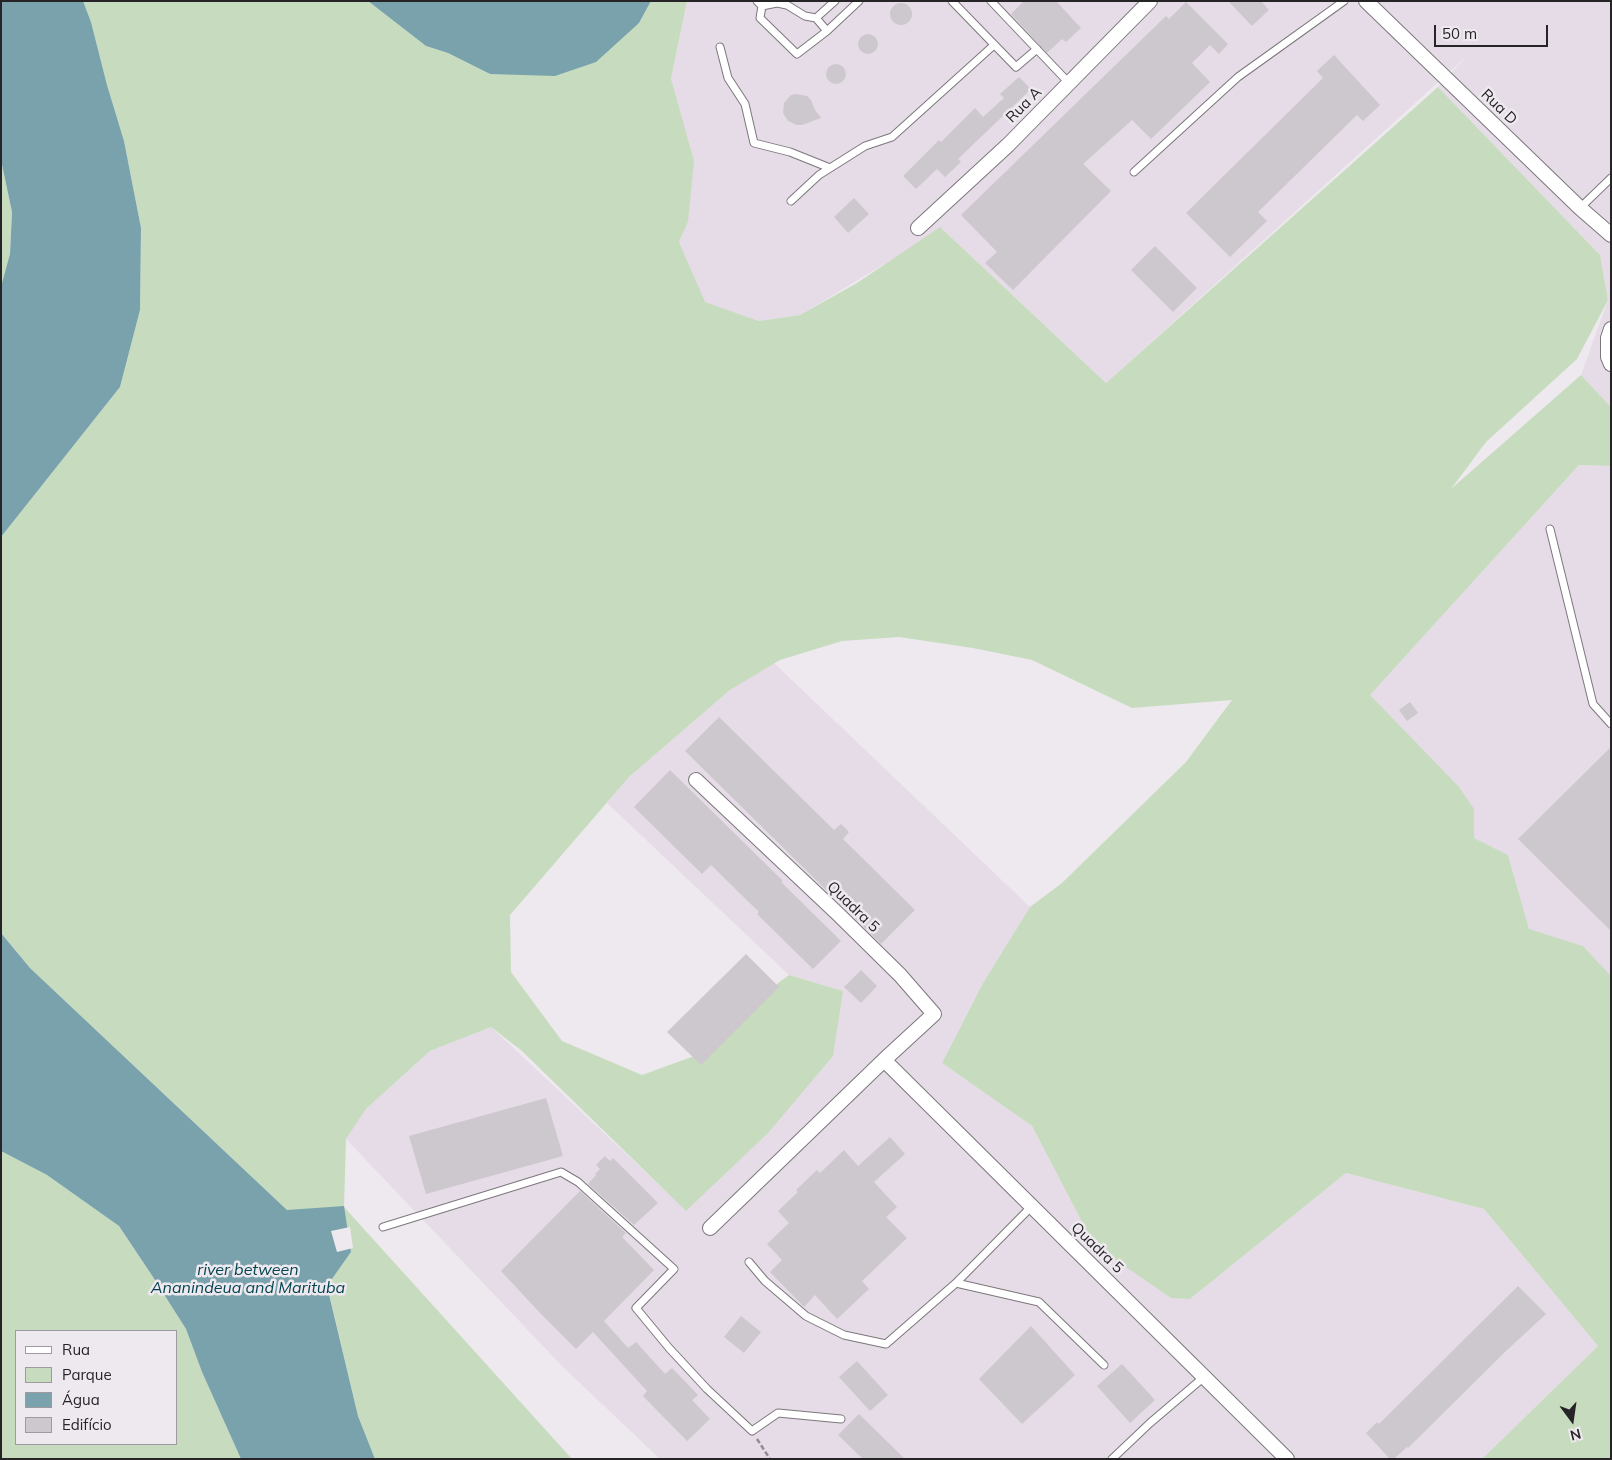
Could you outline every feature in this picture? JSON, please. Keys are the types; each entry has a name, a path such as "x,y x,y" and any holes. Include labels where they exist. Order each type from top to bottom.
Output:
{"street":[{"name":"Rua A","path":"918,228 1008,145 1150,1"},
{"name":"Rua D","path":"1366,1 1580,208 1611,235"},
{"path":"1611,329 1608,338 1608,357 1611,364"},
{"name":"Quadra 5","path":"696,780 900,975 934,1014 710,1228"},
{"name":"Quadra 5","path":"884,1060 1287,1459"}],"lane":[{"path":"816,18 835,1"},
{"path":"827,31 816,18 805,16 782,4 760,4 760,18 796,54 827,31 859,1"},
{"path":"952,1 1016,67 1037,50"},
{"path":"990,1 1069,83"},
{"path":"1134,172 1238,77 1344,1"},
{"path":"791,201 819,175 830,168 865,146 892,137 994,44"},
{"path":"720,47 728,78 745,104 754,143 790,152 830,168"},
{"path":"1580,208 1611,178"},
{"path":"1550,529 1593,704 1611,724"},
{"path":"382,1227 561,1172 578,1182 674,1268 636,1308 707,1389 752,1431 778,1413 841,1419"},
{"path":"749,1262 765,1281 806,1316 844,1335 886,1344 956,1283 1032,1206"},
{"path":"956,1283 1039,1302 1104,1365"},
{"path":"1112,1459 1150,1423 1205,1376"}],"path":[{"path":"752,1431 770,1459"}],"shaded area":[{"path":"687,1 1611,1 1611,407 1581,375 1608,300 1600,255 1438,87 1466,57 1106,383 942,229 800,315 759,321 704,302 679,242 688,222 671,79"},
{"path":"1579,465 1611,466 1611,976 1583,946 1529,930 1508,855 1474,838 1369,695"},
{"path":"774,663 1030,907 983,983 942,1063 1032,1126 1094,1245 1190,1299 1346,1173 1484,1209 1598,1346 1482,1459 660,1459 564,1368 346,1139 366,1109 430,1051 491,1027 686,1210 843,991 789,975 607,803 629,777 730,690"}],"green space":[{"path":"83,1 368,1 426,46 448,53 490,74 639,23 651,1 687,1 671,79 694,161 688,222 679,242 705,302 759,321 800,315 857,283 940,227 1106,383 1438,87 1600,255 1608,300 1577,359 1486,442 1451,489 1581,375 1611,407 1611,466 1579,465 1370,695 1459,787 1474,809 1474,838 1508,855 1529,929 1583,946 1611,976 1611,1459 1482,1459 1598,1346 1484,1209 1346,1173 1190,1299 1171,1298 1094,1245 1032,1126 942,1063 983,983 1030,907 1062,883 1186,762 1232,700 1132,708 1032,660 973,648 899,637 842,641 780,660 730,690 629,777 510,915 511,972 562,1041 642,1075 697,1055 730,1019 789,975 843,991 833,1056 768,1133 686,1211 522,1051 491,1027 430,1051 366,1109 346,1139 344,1207 572,1459 375,1459 358,1416 327,1285 351,1252 287,1210 30,968 1,933 1,537 120,387 140,310 141,228 124,141 91,22"},
{"path":"1,160 12,212 10,254 1,287"},
{"path":"1,1151 47,1175 119,1226 186,1329 202,1372 241,1459 1,1459"}],"water":[{"path":"1,1 83,1 91,22 124,141 141,228 140,310 120,387 1,537 1,287 10,254 12,212 1,160"},
{"path":"368,1 651,1 639,23 596,62 555,76 490,74 448,53 426,46"},
{"name":"river between Ananindeua and Marituba","path":"1,933 30,968 287,1210 344,1206 351,1252 327,1286 358,1416 375,1459 241,1459 202,1372 186,1329 119,1226 47,1175 1,1151"}],"pier":[{"path":"350,1227 353,1248 337,1252 331,1231"}],"building":[{"path":"1024,1 1056,1 1081,28 1066,42 1062,39 1047,53 1011,14"},
{"path":"1228,1 1261,1 1269,10 1252,26"},
{"path":"1186,2 1228,44 1219,54 1210,45 1192,63 1210,82 1151,139 1132,120 1083,164 1111,191 1013,290 985,263 997,252 961,215 1166,16 1169,19"},
{"path":"901,3 909,6 912,14 909,22 901,25 893,22 890,14 893,6"},
{"path":"864,34 872,34 878,40 878,48 872,54 864,54 858,48 858,40"},
{"path":"1334,55 1380,105 1363,121 1357,115 1258,212 1267,221 1230,257 1186,213 1323,78 1317,71"},
{"path":"836,64 843,67 846,74 843,81 836,84 829,81 826,74 829,67"},
{"path":"1019,77 1031,89 958,159 961,162 945,177 937,169 916,189 903,176 975,108 983,117 1004,98 1000,94"},
{"path":"791,95 807,96 821,118 802,125 788,121 783,113 784,103"},
{"path":"854,198 869,214 848,233 834,217"},
{"path":"1155,246 1197,288 1173,312 1131,270"},
{"path":"1410,702 1418,713 1407,721 1399,710"},
{"path":"719,717 834,830 841,824 849,832 843,839 915,910 881,944 685,751"},
{"path":"1611,747 1611,931 1518,839"},
{"path":"670,770 841,941 813,969 711,865 702,874 634,807"},
{"path":"746,954 779,987 701,1065 667,1032"},
{"path":"861,970 877,986 861,1003 844,987"},
{"path":"546,1098 563,1156 426,1194 409,1136"},
{"path":"890,1137 905,1154 874,1182 897,1207 886,1217 907,1238 862,1281 869,1289 837,1319 815,1295 804,1307 770,1272 782,1260 767,1244 789,1223 778,1211 817,1170 820,1173 844,1150 858,1166"},
{"path":"605,1156 610,1161 613,1158 658,1203 634,1225 588,1184 600,1169 596,1165"},
{"path":"580,1191 626,1233 622,1237 654,1270 604,1321 628,1348 636,1342 665,1374 672,1368 698,1395 692,1400 710,1419 687,1441 643,1396 647,1391 593,1332 576,1349 501,1271"},
{"path":"1518,1286 1546,1314 1408,1448 1394,1459 1390,1459 1366,1433 1377,1422 1379,1424"},
{"path":"741,1316 761,1332 744,1353 724,1337"},
{"path":"1031,1326 1075,1375 1022,1424 979,1379"},
{"path":"857,1361 888,1395 870,1411 839,1377"},
{"path":"1122,1364 1155,1400 1130,1423 1097,1386"},
{"path":"859,1414 905,1459 863,1459 838,1435"}]}
